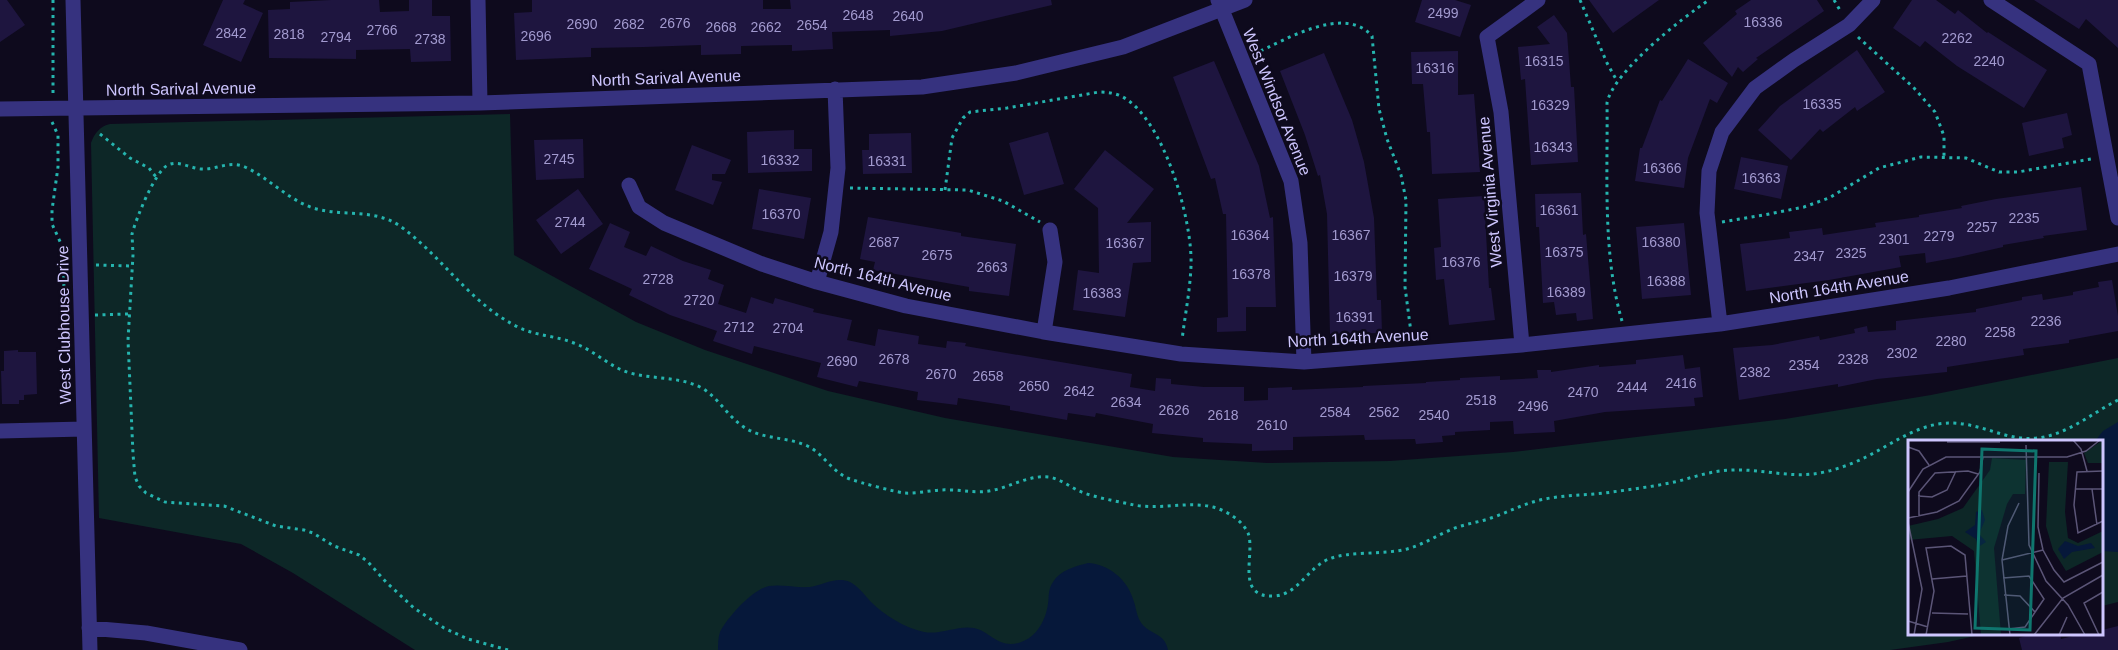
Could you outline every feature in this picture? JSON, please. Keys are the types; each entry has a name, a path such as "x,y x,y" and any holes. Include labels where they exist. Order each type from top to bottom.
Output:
{"street":[{"name":"West Clubhouse Drive","path":"74,0 90,650"},
{"path":"478,0 480,103"},
{"name":"North Sarival Avenue","path":"0,110 480,103 922,87 1016,72 1123,47 1220,5 1245,0"},
{"name":"West Virginia Avenue","path":"1522,345 1501,112 1487,37 1538,0"},
{"path":"1720,324 1708,223 1709,171 1722,132 1755,88 1849,25 1873,0"},
{"path":"1991,0 2089,64 2118,218"},
{"name":"West Windsor Avenue","path":"1220,5 1291,181 1300,243 1304,362"},
{"path":"817,282 831,232 838,168 835,89"},
{"name":"North 164th Avenue","path":"629,185 639,207 664,222 762,264 817,282 906,306 1180,354 1304,362 1522,345 1720,324 1949,288 2118,254"},
{"path":"1044,332 1055,262 1050,230"},
{"path":"0,431 84,429"},
{"path":"89,628 146,633 240,650"}],"path":[{"path":"53,0 54,68 50,118 58,135 58,167 52,224 63,248 62,317 68,316"},
{"path":"1580,0 1617,81"},
{"path":"1624,334 1612,282 1608,223 1607,103 1609,92 1637,60 1696,8 1709,0"},
{"path":"1242,60 1301,33 1336,23 1353,24 1364,28 1372,36 1379,109 1387,140 1401,175 1406,200 1405,287 1413,354"},
{"path":"1849,25 1862,42 1914,88 1935,112 1944,136 1944,157"},
{"path":"945,190 952,138 969,112 1099,92 1111,92 1123,97 1140,112 1155,134 1171,167 1181,198 1191,266 1180,354"},
{"path":"100,134 130,158 149,168 158,169 175,163 206,169 235,164 317,209 371,214 398,224 425,247 470,292 516,327 581,345 610,365 631,373 693,384 713,396 746,429 764,436 809,446 837,472 851,479 903,493 947,490 980,493 1027,479 1049,477 1084,493 1136,505 1160,507 1196,505 1217,508 1236,518 1248,534 1250,582 1255,591 1267,596 1289,592 1316,567 1330,558 1403,550 1417,546 1453,528 1491,518 1541,499 1646,487 1721,471 1815,474 1864,458 1919,429 1945,423 1977,425 2021,438 2042,438 2076,425 2118,400"},
{"path":"1708,223 1804,207 1828,198 1879,168 1921,157 1966,158 1999,172 2018,172 2106,155"},
{"path":"169,165 163,168 156,177 133,227 128,359 132,403 133,466 139,486 146,493 165,502 224,506 276,526 313,533 334,546 359,555 407,602 444,628 468,639 508,650"},
{"path":"149,168 156,177"},
{"path":"836,188 968,190 1003,201 1031,215 1050,230"},
{"path":"96,265 132,266"},
{"path":"95,315 128,314"}],"green space":[{"path":"510,114 514,255 636,322 705,350 828,391 945,418 1173,457 1267,463 1390,461 1513,452 1785,419 1931,395 2118,358 2118,602 2103,606 2103,440 1908,440 1908,635 1980,635 1890,650 415,650 293,573 241,544 99,518 91,143 98,131 110,124"}],"water":[{"path":"2118,422 2118,552 2103,551 2103,440 2096,440 2103,431"},
{"path":"1088,563 1103,566 1121,579 1130,592 1143,626 1160,637 1168,650 718,650 720,632 728,619 756,592 769,586 810,587 840,580 850,582 882,611 902,624 917,630 930,633 968,627 984,632 1001,642 1019,643 1032,636 1041,625 1050,587 1056,578 1069,569"}],"building":[{"path":"0,0 7,0 25,25 0,42"},
{"path":"223,0 245,0 243,4 263,13 241,62 203,45"},
{"path":"379,0 380,12 409,11 409,0 432,0 432,16 450,16 451,61 411,62 410,49 356,50 356,59 269,58 268,10 290,9 290,2"},
{"path":"532,0 763,0 763,9 791,9 790,0 1051,0 1052,5 942,31 890,36 890,30 832,32 833,49 792,51 792,45 741,46 741,54 701,55 701,45 591,48 591,57 516,60 514,13 532,12"},
{"path":"1422,0 1455,0 1471,5 1460,37 1415,22"},
{"path":"1589,0 1659,0 1613,33"},
{"path":"1751,0 1817,0 1824,11 1756,58 1758,59 1743,72 1738,67 1732,77 1703,43 1737,14 1735,11"},
{"path":"1912,0 1936,0 1955,14 1958,10 1987,33 2047,70 2024,108 1957,66 1925,41 1920,47 1893,28"},
{"path":"2034,0 2118,0 2118,48 2086,19 2079,29"},
{"path":"1554,15 1567,33 1571,87 1574,87 1578,162 1531,165 1525,79 1521,80 1518,47 1550,44 1537,27"},
{"path":"1857,50 1885,92 1857,111 1855,107 1823,132 1820,129 1791,160 1758,130 1780,106"},
{"path":"1458,51 1458,95 1474,94 1480,172 1432,174 1430,132 1427,132 1423,84 1412,84 1411,52"},
{"path":"1324,53 1352,120 1364,162 1374,218 1377,300 1381,300 1382,333 1330,334 1327,214 1320,175 1318,176 1280,71"},
{"path":"1688,59 1728,83 1717,103 1710,99 1688,158 1684,188 1635,181 1640,148 1642,148 1660,100 1662,101"},
{"path":"1214,61 1259,166 1270,218 1273,217 1276,307 1246,307 1246,331 1217,332 1217,318 1228,317 1226,214 1223,214 1215,178 1211,179 1173,77"},
{"path":"2067,113 2072,135 2062,138 2064,148 2029,156 2022,123"},
{"path":"794,130 794,149 812,149 812,171 748,173 747,132"},
{"path":"1048,132 1064,184 1024,195 1009,143"},
{"path":"911,133 912,173 863,174 862,150 869,150 869,134"},
{"path":"583,139 584,178 536,180 534,140"},
{"path":"692,145 731,160 725,174 712,174 712,180 722,182 713,205 675,190"},
{"path":"1105,150 1154,189 1127,223 1151,222 1151,262 1133,263 1125,317 1073,310 1078,270 1099,273 1098,208 1074,189"},
{"path":"1741,157 1788,166 1781,199 1734,189"},
{"path":"2081,187 2087,230 2043,236 2044,238 1926,263 1925,253 1899,256 1901,267 1829,280 1746,291 1740,244 1790,238 1789,232 1822,228 1823,235 1876,227 1875,223 1919,217 1919,215 1962,208 1961,206 1996,199"},
{"path":"578,189 603,224 561,254 536,220"},
{"path":"759,189 811,198 804,239 752,229"},
{"path":"1581,193 1583,235 1586,234 1593,319 1577,321 1576,313 1556,315 1554,302 1543,303 1535,194"},
{"path":"1484,196 1489,288 1491,288 1495,320 1449,325 1444,279 1436,280 1434,248 1441,247 1438,199"},
{"path":"868,217 961,233 961,236 1016,244 1009,296 969,291 969,287 873,270 875,262 860,259"},
{"path":"610,223 630,232 624,247 646,256 651,246 683,261 711,270 708,279 724,285 718,304 746,313 751,297 773,304 775,298 814,309 813,312 852,320 847,340 875,346 878,329 919,336 918,344 946,348 947,341 966,343 965,346 1132,374 1130,387 1155,391 1156,378 1171,379 1171,384 1244,387 1244,401 1268,400 1268,388 1292,387 1292,390 1363,387 1500,376 1500,380 1538,378 1537,370 1551,370 1551,372 1599,365 1599,367 1636,364 1636,360 1683,355 1685,369 1700,367 1703,397 1694,398 1695,406 1605,412 1554,421 1555,432 1514,434 1513,421 1490,422 1490,430 1455,432 1455,435 1442,436 1443,442 1416,444 1415,439 1365,440 1364,435 1293,437 1293,450 1252,451 1252,444 1203,442 1203,438 1152,433 1153,424 1096,413 1095,417 1068,413 1067,420 1010,410 1010,406 958,398 957,405 917,400 918,392 859,381 857,387 817,377 821,363 754,346 752,354 713,341 717,331 670,315 629,295 632,289 589,269"},
{"path":"1684,223 1691,295 1642,299 1636,227"},
{"path":"2112,280 2118,331 2069,340 2069,343 2023,349 2024,355 1947,367 1947,372 1877,379 1838,387 1838,384 1739,400 1733,348 1772,345 1819,336 1820,340 1855,333 1854,329 1867,326 1868,332 1896,330 1896,321 1976,312 1976,309 2042,294 2043,300 2073,295 2073,292 2099,287 2098,282"},
{"path":"18,350 18,352 36,352 37,394 24,395 24,400 19,400 19,404 2,404 1,371 4,371 4,351"},
{"path":"2118,626 2118,650 2022,650 2019,638 2029,635 2060,635 2061,639 2077,635 2103,635 2103,630"}]}
